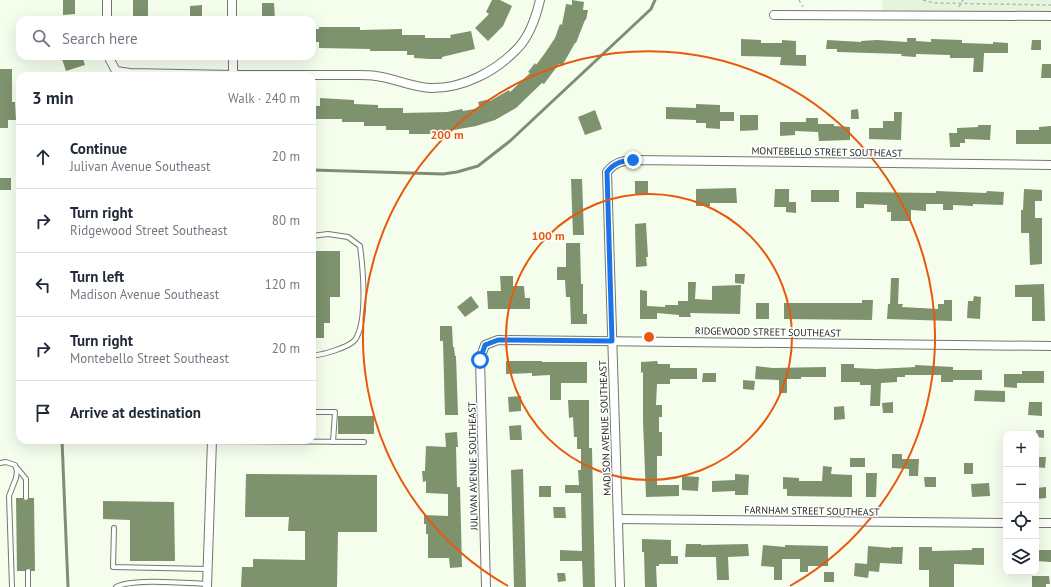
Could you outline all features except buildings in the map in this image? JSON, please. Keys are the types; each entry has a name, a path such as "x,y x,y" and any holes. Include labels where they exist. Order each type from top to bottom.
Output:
{"street":[{"path":"107,0 107,16"},
{"path":"232,0 232,16"},
{"path":"316,75 370,75 420,86 437,88 459,84 490,71 517,49 532,24 540,0"},
{"path":"774,15 1051,16"},
{"path":"110,60 116,71 123,72"},
{"path":"233,60 233,72"},
{"name":"MONTEBELLO STREET SOUTHEAST","path":"607,172 612,166 622,161 633,160 1051,165"},
{"name":"MADISON AVENUE SOUTHEAST","path":"607,172 620,587"},
{"name":"RIDGEWOOD STREET SOUTHEAST","path":"485,345 498,340 1051,346"},
{"name":"JULIVAN AVENUE SOUTHEAST","path":"485,345 480,360 486,587"},
{"path":"207,585 212,444"},
{"name":"FARNHAM STREET SOUTHEAST","path":"618,519 1003,523"},
{"path":"1039,523 1051,523"}],"lane":[{"path":"316,236 328,234 348,237 360,246 363,301 361,326 354,341 334,351 316,354"},
{"path":"316,412 335,412 333,442"},
{"path":"316,442 364,442"},
{"path":"0,463 6,462 15,464 26,479 26,498"},
{"path":"12,587 9,496 16,478 17,471 15,464"},
{"path":"114,528 113,567 207,569"},
{"path":"28,571 28,587"},
{"path":"116,587 122,584 141,582 207,585"}],"path":[{"path":"923,0 934,3 1051,5"}],"shaded area":[{"path":"882,0 1051,0 1051,12 883,11"}],"waterway":[{"path":"316,170 443,174 478,166 510,141 651,9 655,0"},
{"path":"62,444 68,587"}],"route":[{"path":"480,360 485,345 498,340 612,341 607,172 612,166 622,161 633,160"}]}
